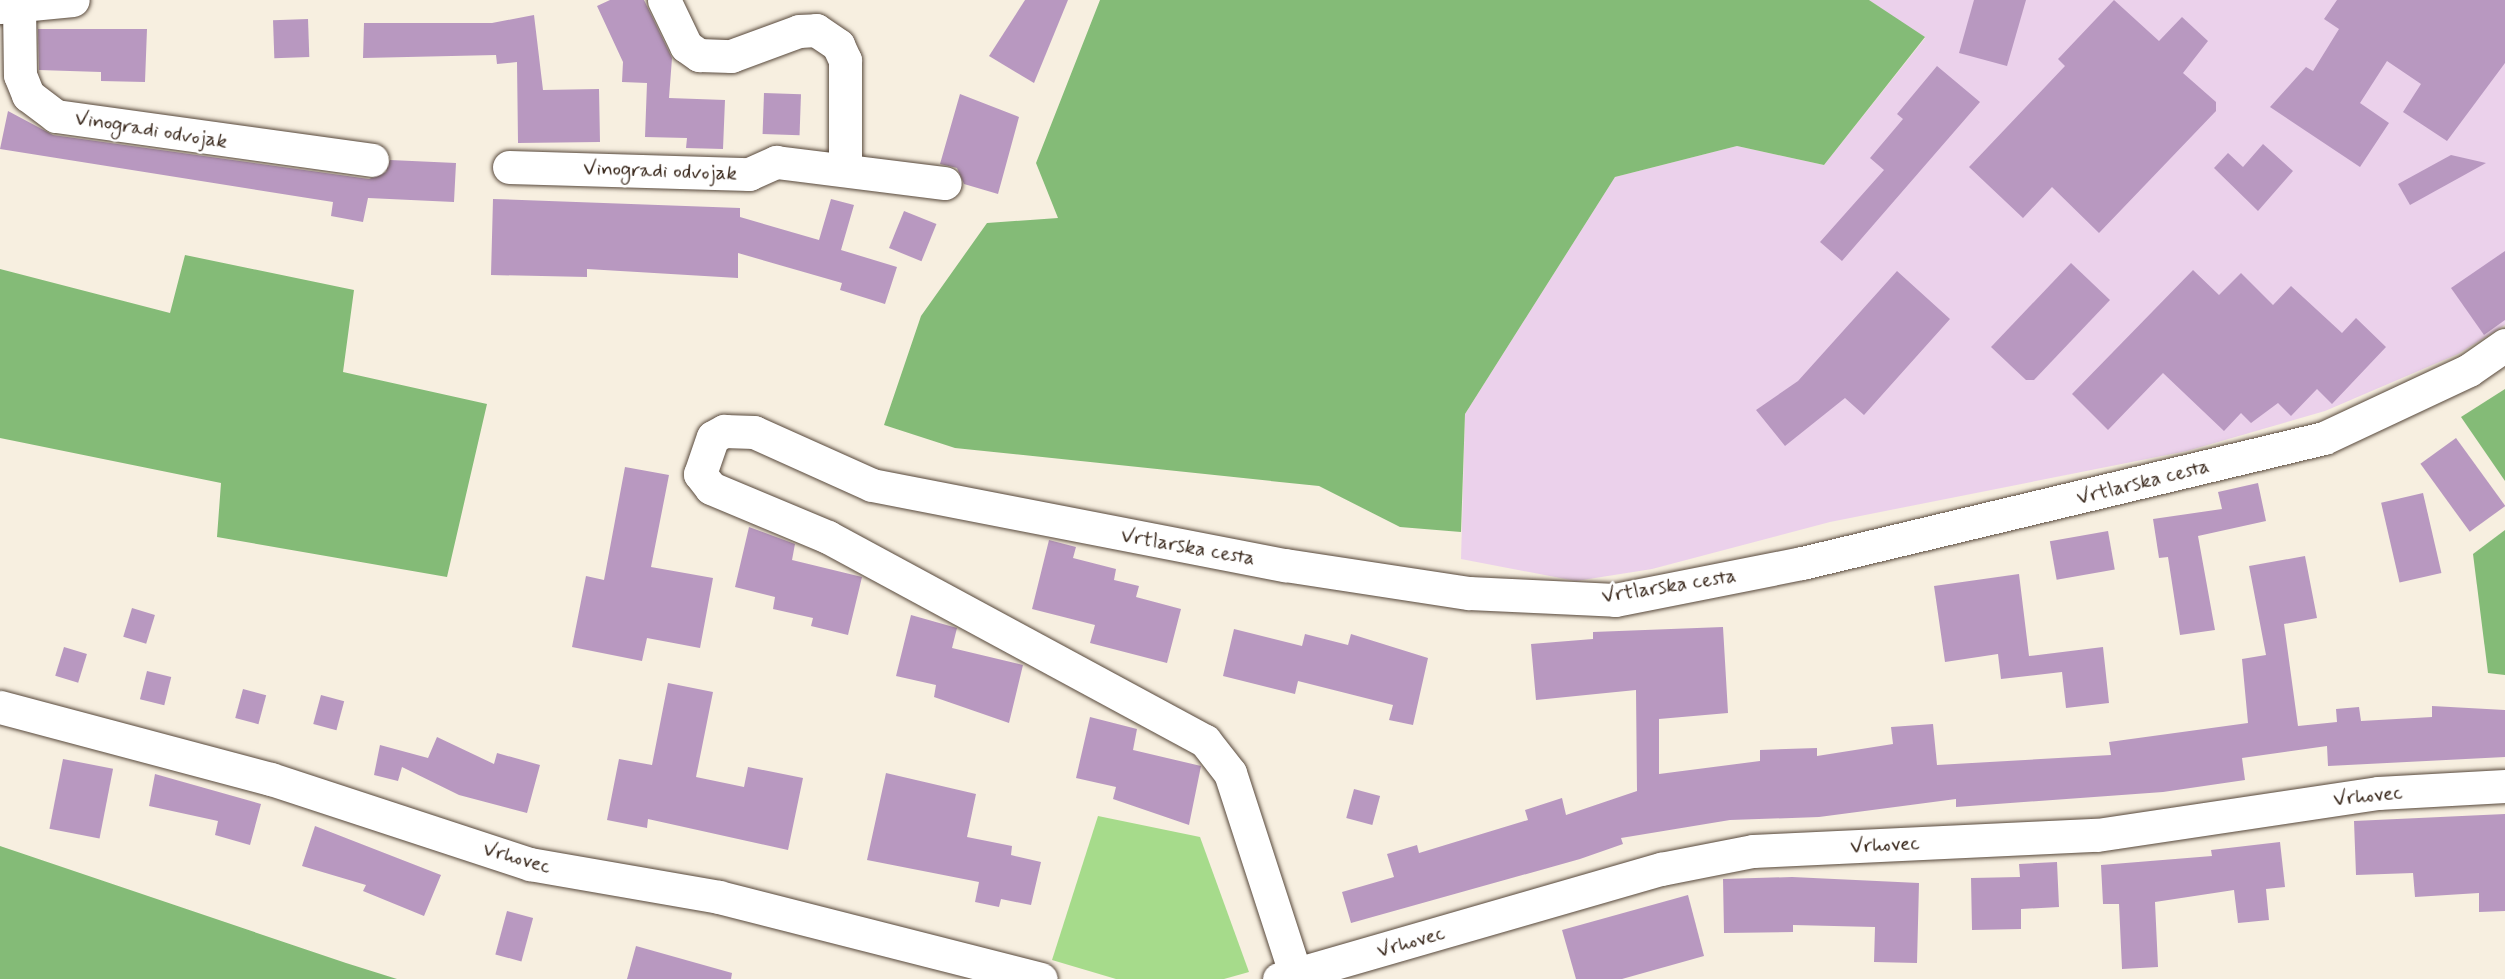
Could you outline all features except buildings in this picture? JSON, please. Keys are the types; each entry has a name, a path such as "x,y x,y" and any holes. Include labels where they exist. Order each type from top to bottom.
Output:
{"street":[{"path":"10,6 73,0"},
{"path":"664,0 686,46 705,57 731,56 799,31 816,30 838,45 845,60 845,167"},
{"name":"Vinogradi odvojak","path":"10,6 20,75 28,95 56,116 372,160"},
{"name":"Vinogradi odvojak","path":"509,167 749,174 776,162 845,167 945,183"},
{"name":"Vrtlarska cesta","path":"1290,977 1230,773 1205,741 828,537 711,488 700,467 713,437 724,431 754,432 872,485 902,493 1285,565 1469,593 1615,600 1802,563 2324,438 2469,370 2505,345"},
{"name":"Vrhovec","path":"0,707 271,779 530,864 719,897 1041,979"},
{"name":"Vrhovec","path":"1290,977 1661,869 1743,852 2097,835 2378,793 2505,786"}],"shaded area":[{"path":"1869,0 2505,0 2505,325 2458,354 2325,411 2187,451 1830,522 1652,569 1576,581 1461,559 1465,414 1615,177 1737,146 1824,165 1925,38"}],"green space":[{"path":"1100,0 1869,0 1925,37 1824,165 1737,146 1615,177 1465,414 1461,532 1400,527 1319,486 955,448 884,425 921,316 987,223 1058,218 1036,163"},
{"path":"185,255 354,290 343,372 487,404 447,577 217,537 221,483 0,438 0,269 170,313"},
{"path":"2505,389 2505,481 2461,417"},
{"path":"2505,530 2505,675 2488,673 2473,554"},
{"path":"1098,816 1200,837 1249,972 1224,979 1116,979 1052,960"},
{"path":"0,846 346,963 397,979 0,979"}]}
